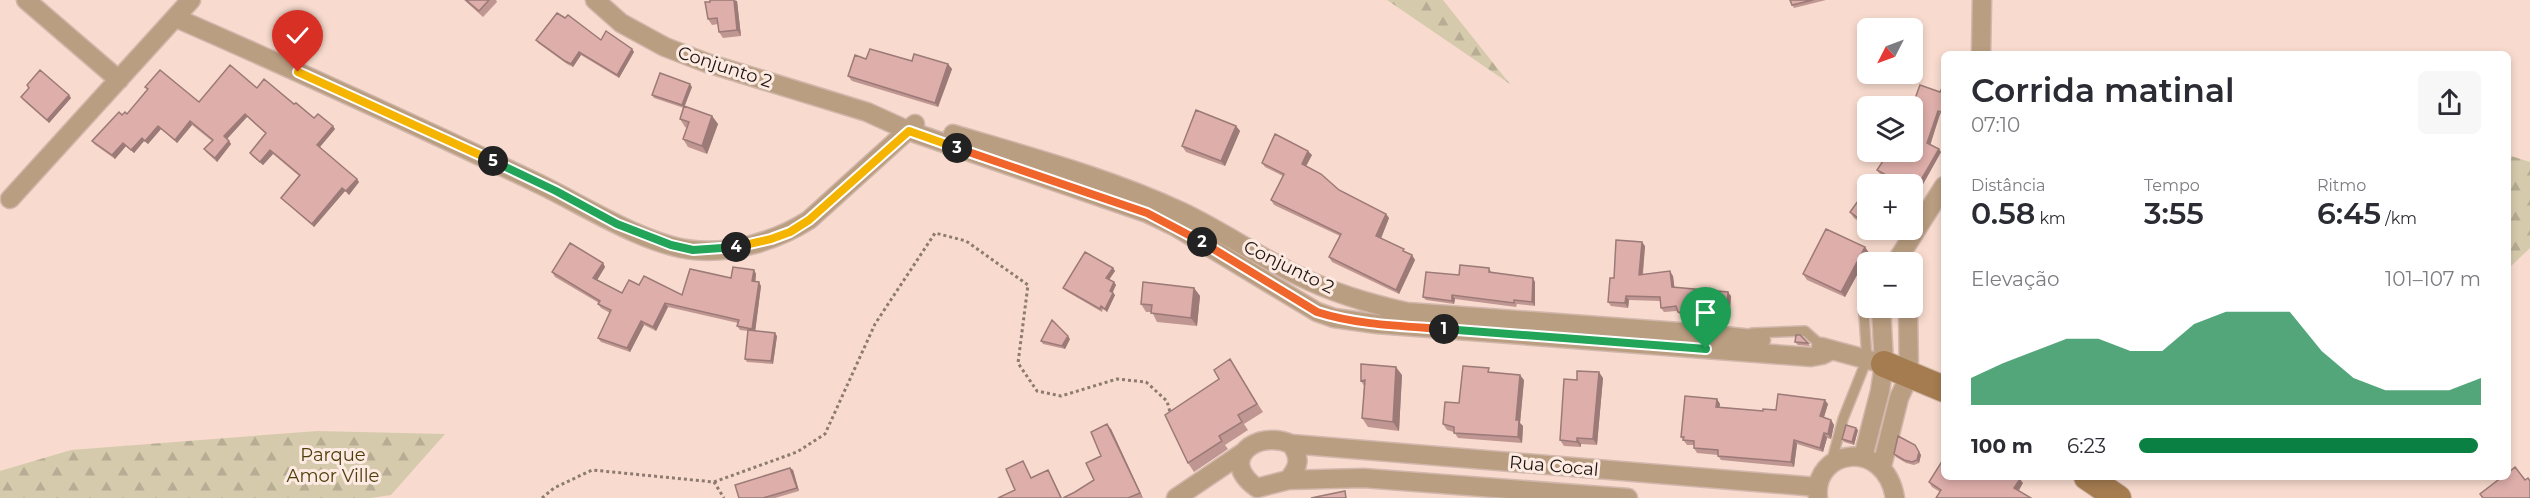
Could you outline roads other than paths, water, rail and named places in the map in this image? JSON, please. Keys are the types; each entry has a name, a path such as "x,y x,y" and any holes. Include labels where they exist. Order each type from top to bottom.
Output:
{"street":[{"path":"26,0 118,80"},
{"path":"10,199 191,0"},
{"name":"Conjunto 2","path":"595,0 621,22 665,47 707,63 912,127 1050,163 1150,206 1209,226 1317,284 1381,306 1406,319"},
{"path":"1981,51 1982,0"},
{"path":"176,18 359,98 556,191 617,224 671,245 693,250 741,246 790,232 809,220 912,127"},
{"path":"1905,252 1941,191"},
{"name":"Conjunto 2","path":"1150,206 1176,227 1317,312 1334,318 1406,319 1828,349 1875,362"},
{"path":"1863,457 1880,391 1875,362 1880,318"},
{"path":"1901,318 1907,338"},
{"path":"1882,466 1899,398 1909,376 1908,318"},
{"path":"1875,362 1941,388"},
{"path":"1176,498 1257,443 1270,439 1291,444 1298,454 1298,469 1288,480 1244,498"},
{"name":"Rua Cocal","path":"1291,444 1817,492"},
{"path":"1244,452 1239,471 1244,479 1257,488 1263,489"},
{"path":"1817,492 1822,475 1830,465 1846,457 1863,457 1882,466 1892,481 1895,498"},
{"name":"Rua Cocal","path":"1288,480 1363,478 1628,498"},
{"path":"2091,480 2118,498"}],"lane":[{"path":"1830,465 1843,419 1875,362 1866,318"}],"park label":[{"name":"Parque Amor Ville","path":"333,465"}]}
